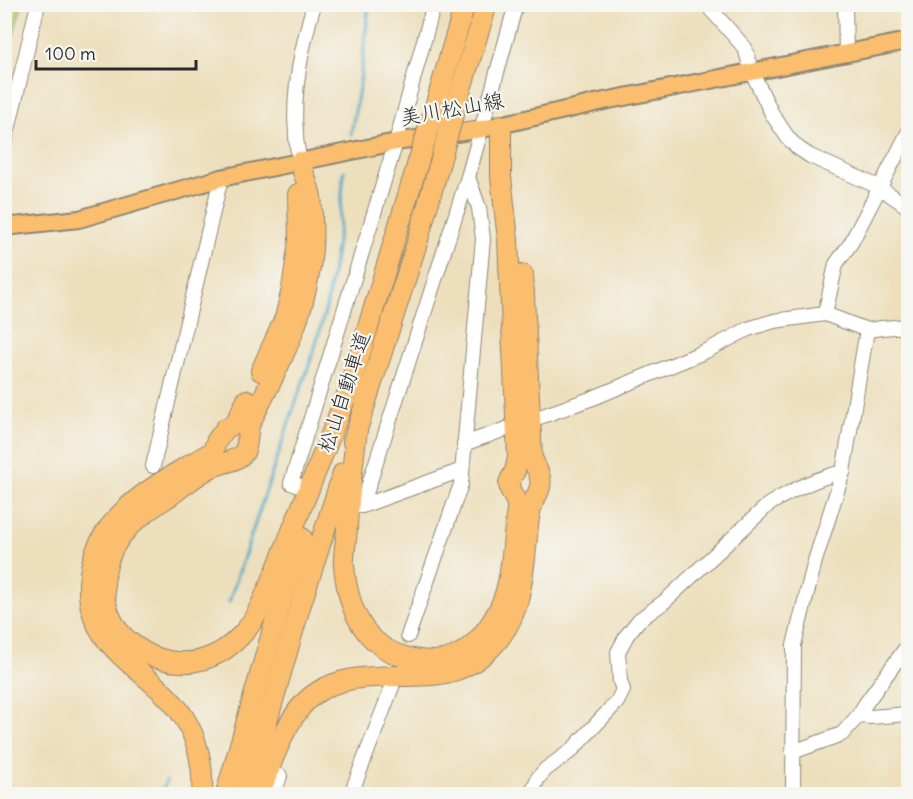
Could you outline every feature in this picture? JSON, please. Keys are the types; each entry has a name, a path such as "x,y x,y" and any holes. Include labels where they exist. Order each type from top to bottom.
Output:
{"highway":[{"name":"松山自動車道","path":"226,795 281,601 352,382 465,4"},
{"name":"松山自動車道","path":"246,795 300,607 417,243 487,4"},
{"path":"259,795 288,725 301,705 316,693 333,684 356,678 446,673 466,666 483,656 496,642 516,608 522,583 530,511 540,489 540,478 535,468 523,422 501,177 491,127"},
{"path":"300,162 311,196 314,241 309,279 293,333 249,426 245,451 236,459 208,469 140,517 116,543 109,558 104,579 104,596 107,610 116,628 129,642 160,659 178,663 194,663 222,651 246,630 271,583 352,382"},
{"path":"202,795 203,782 193,733 171,700 129,663 101,630 93,616 89,596 90,576 93,557 99,542 117,517 146,493 213,451 217,440 226,428 235,424 241,413 285,318 292,289 299,241 300,162"},
{"path":"357,430 349,492 344,564 354,610 363,629 376,643 395,653 417,660 438,661 462,654 476,644 502,605 517,505 509,483 518,458 523,422"}],"main road":[{"name":"美川松山線","path":"4,227 79,219 221,178 396,142 491,127 604,101 909,41"}],"street":[{"path":"4,146 38,4"},
{"path":"300,162 296,134 296,100 299,68 314,4"},
{"path":"303,487 291,483 396,142 434,4"},
{"path":"462,471 360,505 468,177 491,127 516,4"},
{"path":"706,4 745,48 752,72 772,114 788,138 810,156 879,188 909,207"},
{"path":"845,4 846,54"},
{"path":"825,314 836,264 850,243 909,133"},
{"path":"408,636 461,484 483,239 479,208 468,177"},
{"path":"153,466 221,178"},
{"path":"464,444 593,398 706,351 748,329 774,321 825,314 867,330 909,326"},
{"path":"793,795 794,645 815,561 843,472 867,330"},
{"path":"531,795 538,778 546,769 571,751 617,702 623,690 620,681 618,652 627,635 639,620 664,602 768,505 825,476 843,472"},
{"path":"793,752 842,734 858,716 909,645"},
{"path":"351,795 392,687"},
{"path":"858,716 909,714"},
{"path":"274,795 280,776"}],"green space":[{"path":"4,5 22,5 5,63"}],"waterway":[{"path":"351,134 360,83 369,4"},
{"path":"229,602 313,354 326,308 339,228 344,171"},
{"path":"161,794 166,781"}]}
